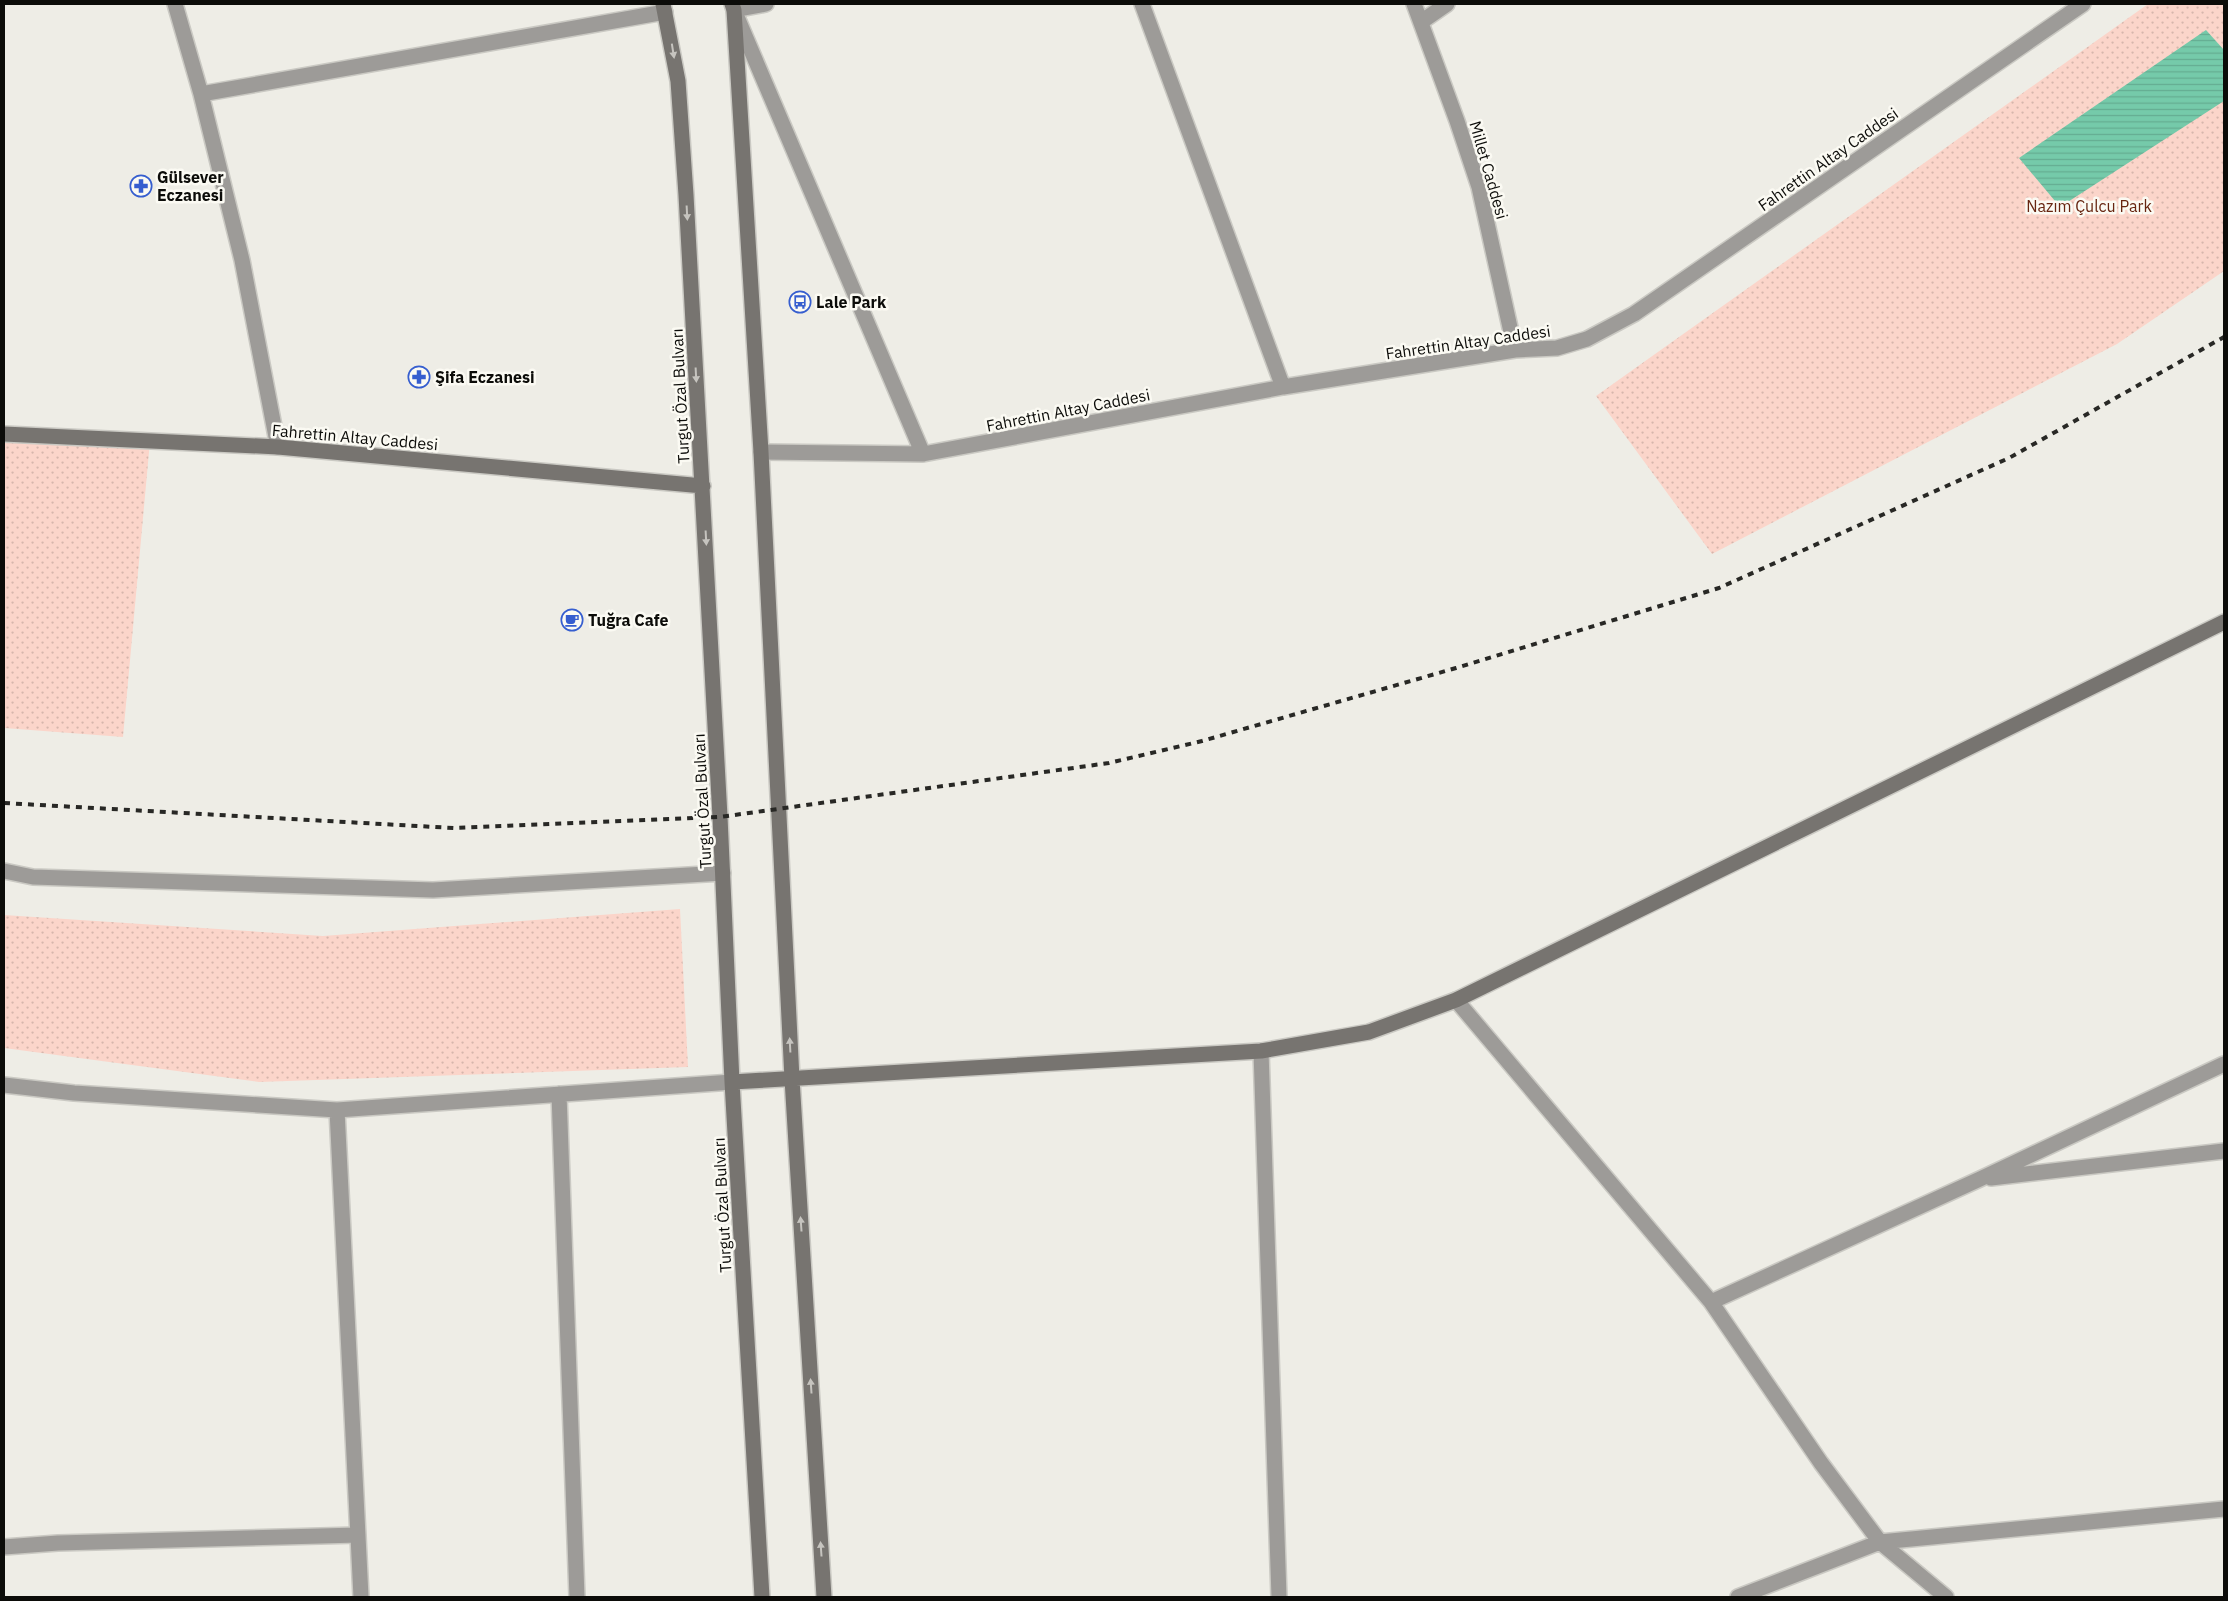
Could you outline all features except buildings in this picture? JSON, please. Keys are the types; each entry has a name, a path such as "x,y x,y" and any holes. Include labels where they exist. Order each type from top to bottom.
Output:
{"main road":[{"path":"733,7 761,452 792,1078 824,1597"},
{"name":"Turgut Özal Bulvarı","path":"664,8 678,81 703,486 732,1082 762,1597"},
{"name":"Fahrettin Altay Caddesi","path":"4,434 278,447 703,486"},
{"path":"732,1082 1261,1051 1369,1032 1456,1000 2224,622"}],"street":[{"path":"175,4 201,94 242,260 278,447"},
{"path":"766,4 733,7 924,454"},
{"path":"1142,4 1283,388"},
{"name":"Millet Caddesi","path":"1414,4 1479,187 1515,350"},
{"path":"1421,22 1447,4"},
{"name":"Fahrettin Altay Caddesi","path":"761,452 924,454 1283,388 1515,350 1557,348 1580,341 1634,314 2083,4"},
{"path":"201,94 664,8"},
{"path":"4,871 33,877 433,890 723,873"},
{"path":"1456,1000 1711,1302 1821,1463 1880,1542 1946,1597"},
{"path":"1261,1051 1279,1597"},
{"path":"1711,1302 1980,1179 2224,1064"},
{"path":"4,1085 74,1092 337,1110 732,1082"},
{"path":"559,1094 577,1597"},
{"path":"337,1110 362,1597"},
{"path":"1980,1179 2224,1152"},
{"path":"1738,1597 1880,1542 2224,1509"},
{"path":"4,1547 58,1543 358,1535"}],"green space":[{"name":"Nazım Çulcu Park","path":"2148,4 2224,4 2224,271 2117,344 1712,554 1596,396"},
{"path":"4,432 150,441 123,737 4,728"},
{"path":"680,909 688,1067 259,1082 4,1048 4,915 323,936"}],"shaded area":[{"path":"2206,30 2224,50 2224,101 2060,207 2019,158"}],"railway":[{"path":"4,803 454,828 720,817 1109,763 1202,741 1456,668 1719,588 2009,458 2224,337"}],"place":[{"name":"Gülsever Eczanesi","path":"141,186"},
{"name":"Lale Park","path":"800,302"},
{"name":"Şifa Eczanesi","path":"419,377"},
{"name":"Tuğra Cafe","path":"572,620"}]}
